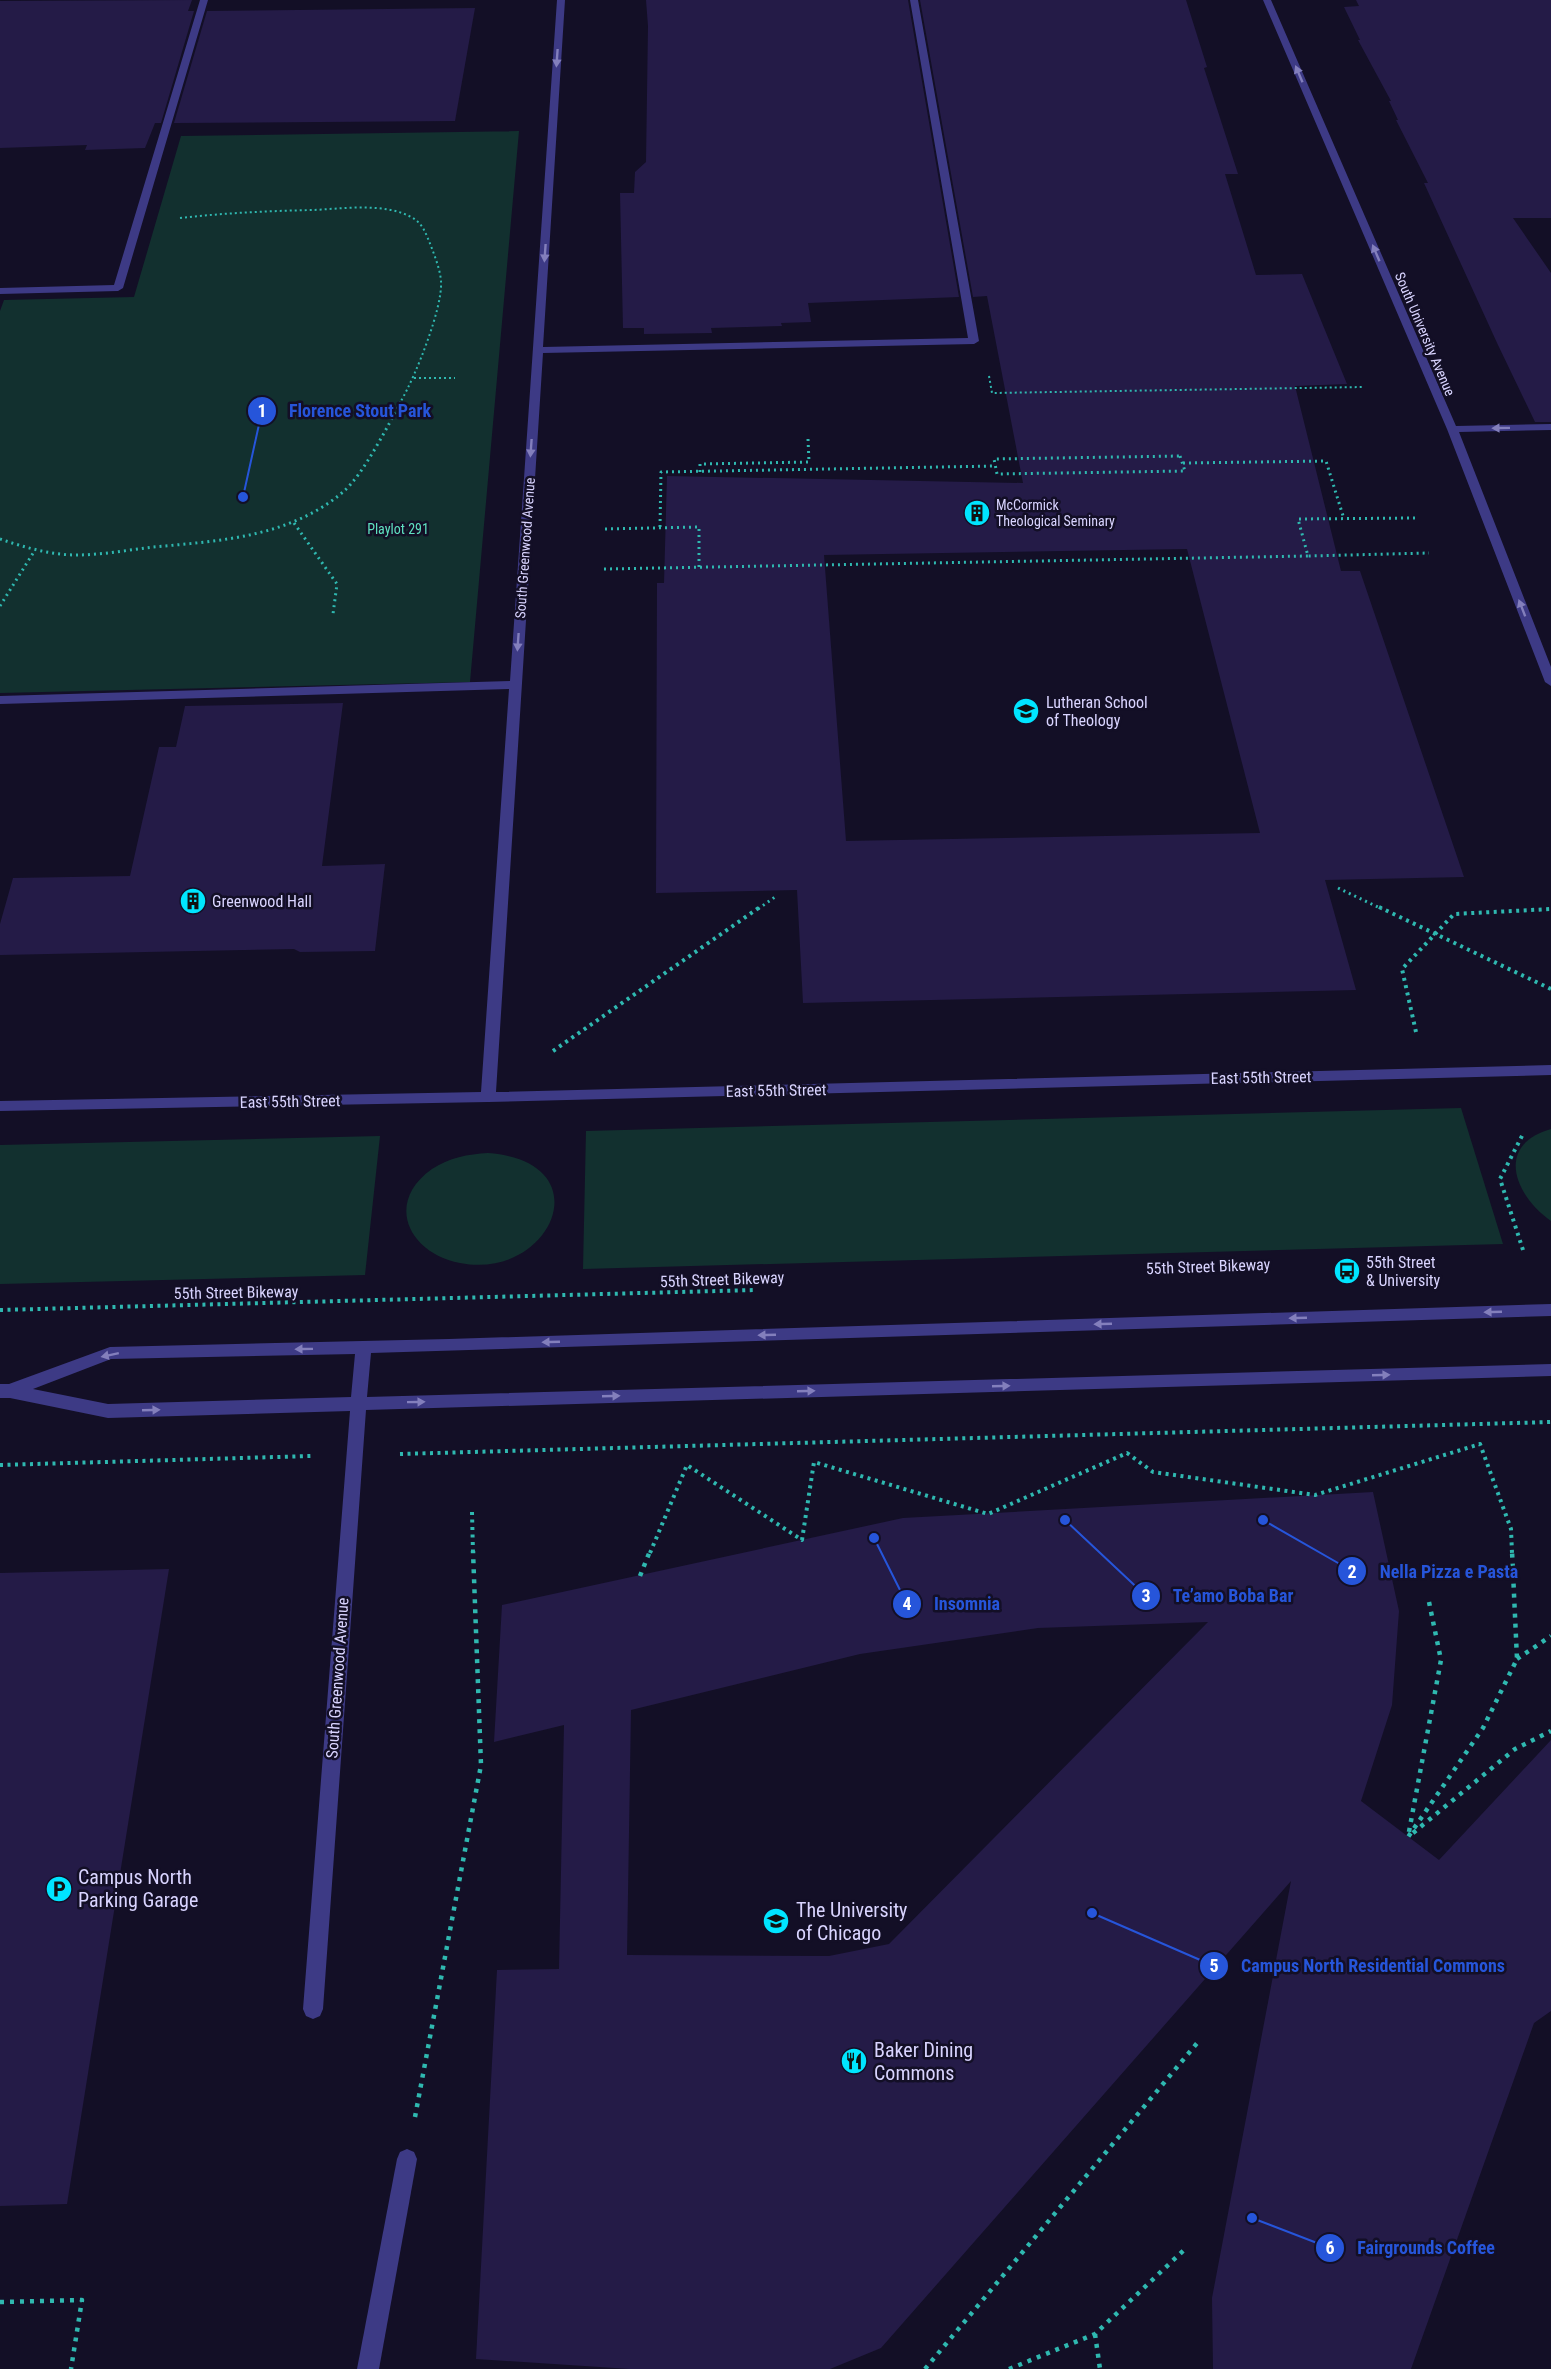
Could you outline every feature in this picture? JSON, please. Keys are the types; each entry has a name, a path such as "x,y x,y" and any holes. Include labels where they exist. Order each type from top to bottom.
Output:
{"street":[{"path":"0,291 118,288 204,0"},
{"name":"South Greenwood Avenue","path":"488,1097 561,0"},
{"path":"538,350 974,341 914,0"},
{"name":"South University Avenue","path":"1267,0 1452,429 1551,682"},
{"path":"1452,429 1551,427"},
{"path":"1537,646 1551,645"},
{"path":"0,700 516,685"},
{"name":"East 55th Street","path":"0,1106 488,1097 1551,1070"},
{"path":"5,1391 110,1353 363,1348 1551,1310"},
{"name":"South Greenwood Avenue","path":"313,2009 363,1348"},
{"path":"5,1391 108,1412 1551,1370"},
{"path":"368,2369 407,2159"}],"path":[{"path":"0,539 35,550 75,555 125,552 216,541 256,534 294,523 319,511 346,490 375,449 414,378 435,313 441,282 436,259 423,226 411,218 394,211 362,208 311,208 225,213 138,223"},
{"path":"414,378 455,378"},
{"path":"992,393 1364,387"},
{"path":"700,472 700,464 809,462 808,439"},
{"path":"1180,456 1185,471 997,474 995,466 994,459 1180,456"},
{"path":"1183,463 1326,461 1344,519"},
{"path":"660,527 661,472 995,466"},
{"path":"1308,556 1298,519 1415,518"},
{"path":"294,523 337,584 333,614"},
{"path":"605,529 699,527 699,568"},
{"path":"0,606 35,550"},
{"path":"604,569 1429,553"},
{"path":"1338,888 1551,990"},
{"path":"554,1051 775,897"},
{"path":"1416,1032 1402,969 1454,914 1551,909"},
{"path":"1523,1250 1500,1179 1524,1132"},
{"name":"55th Street Bikeway","path":"0,1310 763,1290"},
{"path":"443,1453 1551,1422"},
{"path":"640,1576 687,1465 802,1540 814,1462 988,1514 1127,1453 1153,1472 1315,1495 1480,1444 1511,1529 1517,1659 1483,1728 1408,1837"},
{"path":"0,1465 219,1458"},
{"path":"407,2159 481,1765 472,1512"},
{"path":"1408,1837 1441,1660 1429,1602"},
{"path":"1517,1659 1551,1636"},
{"path":"1408,1837 1515,1749 1551,1731"},
{"path":"925,2369 1198,2042"},
{"path":"1009,2369 1095,2334 1184,2250"},
{"path":"0,2302 82,2300 71,2369"},
{"path":"1095,2334 1100,2369"}],"green space":[{"name":"Playlot 291","path":"519,131 470,682 0,693 0,311 4,300 134,297 181,136"},
{"path":"1461,1108 1503,1244 583,1269 586,1131"},
{"path":"1551,1129 1551,1221 1538,1211 1520,1185 1516,1172 1516,1159 1522,1147 1533,1137"},
{"path":"380,1136 365,1275 0,1284 0,1145"},
{"path":"488,1153 524,1161 545,1177 554,1197 552,1218 539,1238 519,1255 492,1264 460,1263 427,1249 416,1238 409,1225 406,1211 409,1197 417,1182 432,1169 445,1162 473,1154"}],"building":[{"path":"192,0 188,11 194,11 161,123 155,123 145,148 85,150 87,145 0,148 0,1"},
{"path":"646,0 908,0 959,297 808,303 811,322 781,323 782,326 711,328 712,333 644,334 644,328 623,328 620,193 634,193 635,172 646,162 648,26"},
{"path":"920,0 1186,0 1207,67 1204,68 1238,174 1225,174 1256,275 1302,274 1347,384 1295,386 1341,571 1360,571 1464,877 1325,880 1356,990 803,1003 797,890 656,893 657,583 664,583 667,476 1023,483 987,296 973,297","holes":["1187,549 1260,833 846,841 824,555"]},
{"path":"1356,0 1551,0 1551,218 1513,218 1551,273 1551,422 1535,422 1498,345 1424,183 1428,183 1396,120 1398,120 1389,101 1391,101 1358,40 1360,40 1344,7 1359,6"},
{"path":"475,8 455,121 174,123 207,11"},
{"path":"343,703 322,866 385,864 375,951 300,952 294,949 0,955 0,924 13,878 130,876 159,747 176,747 185,706"},
{"path":"1373,1492 1399,1611 1392,1705 1361,1801 1439,1860 1551,1740 1551,2011 1534,2023 1411,2369 1213,2369 1212,2298 1291,1881 881,2348 830,2369 630,2369 476,2359 497,1970 559,1969 564,1725 494,1742 502,1605 903,1518","holes":["1208,1622 889,1944 829,1956 627,1955 631,1710 860,1654 1038,1628"]},
{"name":"Campus North Parking Garage","path":"169,1569 67,2204 0,2206 0,1573"}],"place":[{"name":"Florence Stout Park","path":"243,497"},
{"name":"McCormick Theological Seminary","path":"977,513"},
{"name":"Lutheran School of Theology","path":"1026,711"},
{"name":"Greenwood Hall","path":"193,901"},
{"name":"55th Street & University","path":"1347,1271"},
{"name":"Te’amo Boba Bar","path":"1065,1520"},
{"name":"Nella Pizza e Pasta","path":"1263,1520"},
{"name":"Insomnia","path":"874,1538"},
{"name":"Campus North Parking Garage","path":"59,1889"},
{"name":"Campus North Residential Commons","path":"1092,1913"},
{"name":"The University of Chicago","path":"776,1921"},
{"name":"Baker Dining Commons","path":"854,2061"},
{"name":"Fairgrounds Coffee","path":"1252,2218"}]}
